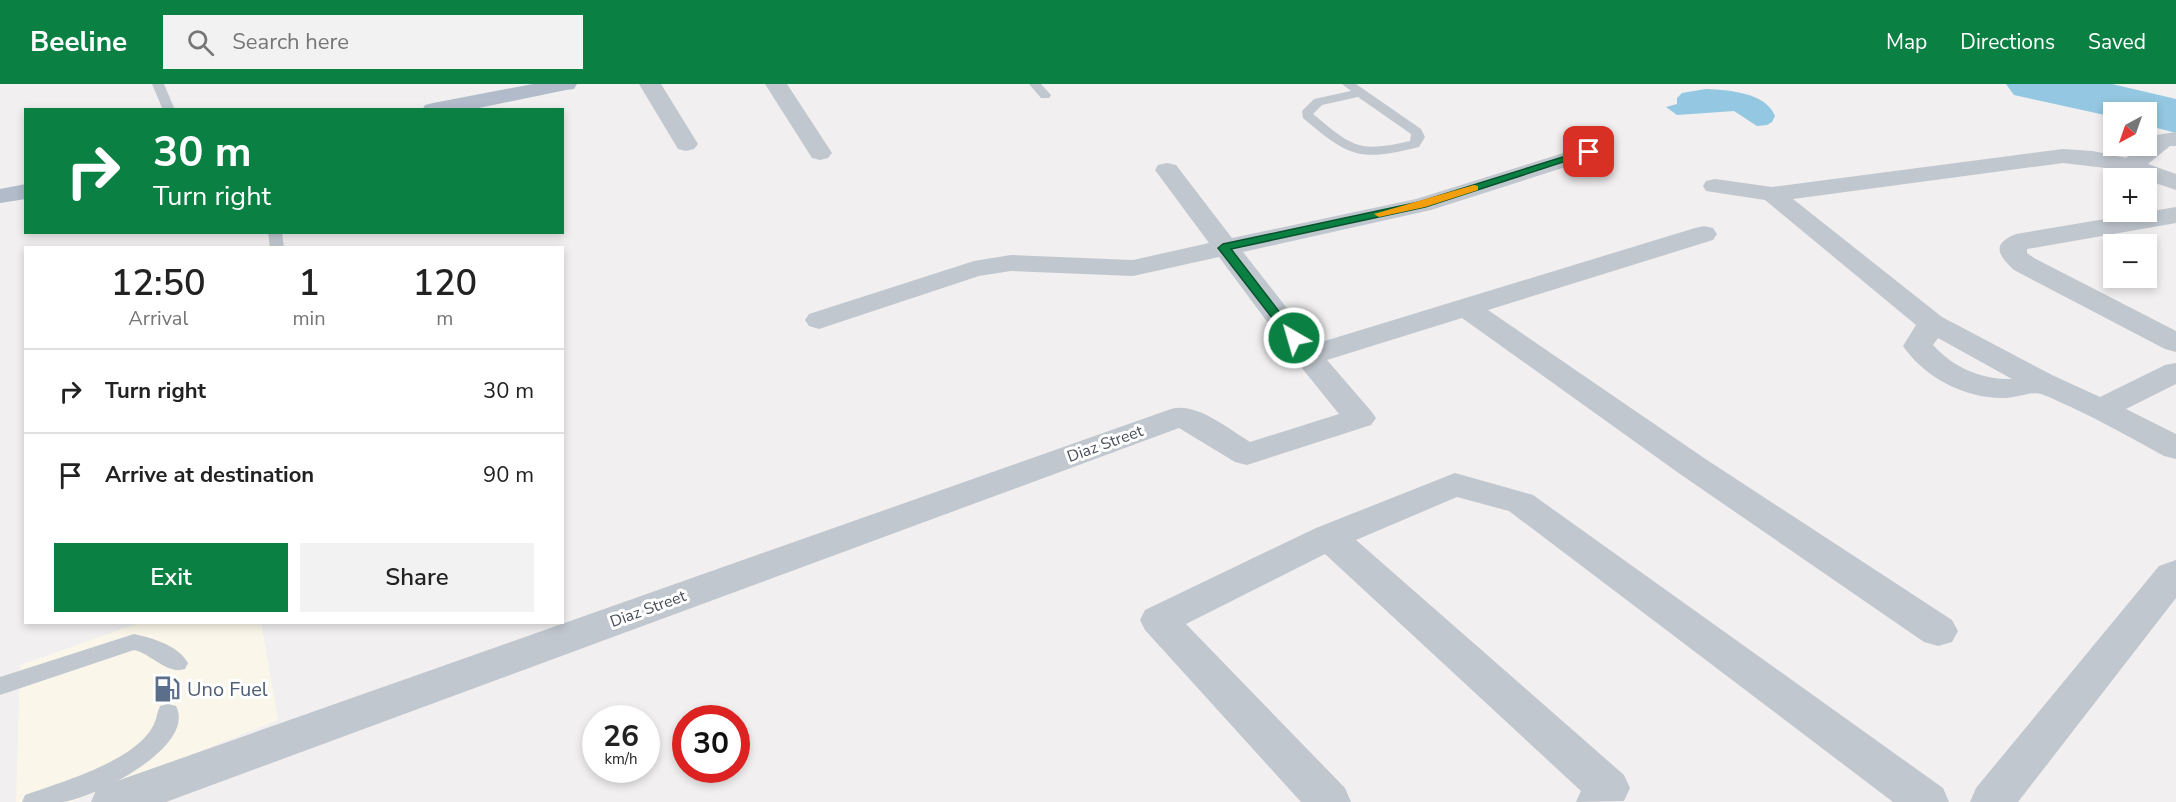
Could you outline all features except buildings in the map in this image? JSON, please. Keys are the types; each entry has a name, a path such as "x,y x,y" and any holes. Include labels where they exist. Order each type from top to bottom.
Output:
{"main road":[{"path":"443,108 566,84"},
{"path":"0,196 24,191"}],"street":[{"path":"650,84 686,144"},
{"path":"776,84 820,153"},
{"path":"2132,165 2164,140 2176,139"},
{"path":"819,320 974,270 1011,263 1133,268 1422,205 1589,152"},
{"path":"1715,186 1772,194 2063,156 2084,156 2132,165 2176,183"},
{"path":"1167,170 1223,248 1308,356 1704,234"},
{"path":"1772,194 1932,323 1918,346 1929,360 1952,374 1983,387 2014,389 2043,382 2176,448"},
{"path":"2176,214 2025,240 2013,245 2014,255 2024,264 2176,344"},
{"path":"1467,308 1692,466 1938,631"},
{"name":"Diaz Street","path":"113,802 1182,417 1247,454 1360,418 1308,356"},
{"path":"2101,409 2176,372"},
{"path":"1329,802 1159,620 1329,537 1455,485 1521,503 1927,802"},
{"path":"1329,537 1608,788 1598,802"},
{"path":"1992,802 2175,576"}],"lane":[{"path":"158,84 168,108"},
{"path":"1035,84 1045,95"},
{"path":"1348,84 1417,132 1419,137 1415,144 1375,154 1355,151 1345,147 1307,115 1308,111 1318,102 1359,93"},
{"path":"0,686 134,642 151,646 177,663"},
{"path":"34,802 97,780 131,761 163,730 168,713"}],"shaded area":[{"path":"136,624 261,624 278,720 72,802 16,802 20,665"}],"water":[{"path":"1706,89 1755,97 1770,108 1775,116 1767,125 1757,126 1734,111 1677,115 1666,107 1677,104 1677,98 1682,93"}],"waterway":[{"path":"2033,84 2062,88 2176,116"}],"slow traffic":[{"path":"1379,214 1422,205 1474,188"}],"place":[{"name":"Uno Fuel","path":"167,689"}],"route":[{"path":"1294,338 1223,248 1422,205 1589,152"}]}
